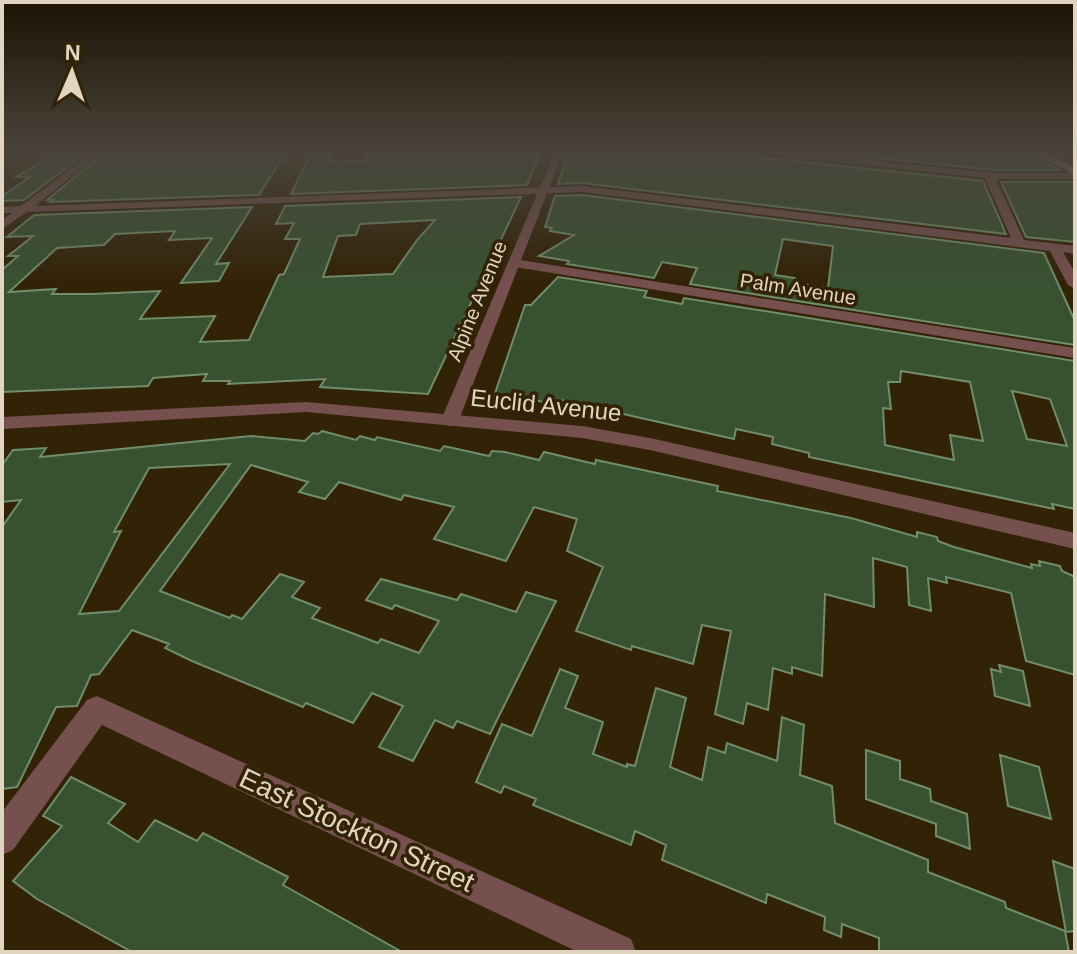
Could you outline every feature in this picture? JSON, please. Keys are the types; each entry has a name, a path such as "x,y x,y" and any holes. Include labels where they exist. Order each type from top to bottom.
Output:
{"street":[{"path":"2,226 40,197"},
{"path":"2,210 414,197"},
{"name":"Alpine Avenue","path":"450,420 540,197"},
{"path":"644,197 1075,250"},
{"path":"998,197 1019,243"},
{"path":"1054,247 1075,285"},
{"name":"Palm Avenue","path":"514,263 1075,353"},
{"name":"Euclid Avenue","path":"2,423 290,407 614,437 1075,541"},
{"name":"East Stockton Street","path":"2,839 97,709 618,952"}],"building":[{"path":"2,197 29,197 24,200 2,201"},
{"path":"51,197 214,197 50,202 53,200 47,200"},
{"path":"521,197 428,394 320,387 325,379 228,384 230,381 203,381 207,374 153,378 148,386 2,392 2,270 18,256 8,256 33,236 7,237 34,215 252,207 216,264 229,263 219,281 181,283 212,238 169,240 175,231 115,234 104,245 57,248 9,292 56,289 52,294 160,291 140,319 215,316 200,342 249,340 279,275 284,274 300,239 285,239 294,223 276,224 285,206","holes":["435,220 393,274 323,277 338,236 356,235 360,224"]},
{"path":"555,197 594,197 1044,253 1075,321 1075,345 690,284 697,268 662,262 654,278 567,264 569,261 539,256 574,235 550,231 552,228 545,227","holes":["783,239 833,246 828,288 795,283 795,278 775,275"]},
{"path":"694,197 990,197 1006,234"},
{"path":"1008,197 1075,197 1075,242 1026,237"},
{"path":"558,277 647,291 644,297 682,304 684,298 1075,361 1075,509 1052,504 1054,509 809,457 809,453 772,444 773,437 736,429 734,439 557,399 548,403 516,396 513,404 492,402 525,305 531,305","holes":["901,371 970,382 983,441 950,435 954,460 885,445 883,408 891,409 888,382 900,382","1012,391 1050,399 1067,446 1027,439"]},
{"path":"322,431 356,440 360,436 375,440 377,437 440,451 444,446 489,456 492,451 505,452 539,460 544,452 595,464 596,460 718,486 717,491 851,518 917,537 917,532 937,537 938,541 954,547 1032,568 1031,564 1040,566 1039,561 1060,566 1062,571 1075,577 1075,675 1026,661 1011,593 946,577 947,583 928,578 931,611 909,605 907,567 873,558 874,607 825,594 822,676 792,667 792,674 773,668 768,710 747,703 743,724 715,714 731,631 702,625 693,664 632,646 631,650 576,631 603,567 567,551 577,519 534,507 506,561 434,539 454,507 404,495 401,500 339,482 325,499 299,492 308,482 251,465 160,591 230,618 232,615 242,619 280,574 304,582 292,597 320,608 312,618 378,643 381,639 419,653 439,621 395,605 392,609 366,600 381,579 457,600 461,594 516,612 526,592 556,601 490,734 457,721 453,728 435,720 413,761 379,747 403,706 372,693 353,723 306,703 303,707 192,661 165,648 169,644 132,630 99,674 91,675 77,706 56,707 17,787 2,789 2,527 21,500 2,502 2,465 13,450 46,448 40,457 251,436 305,441 313,433","holes":["230,464 119,611 79,614 121,531 114,532 149,468"]},
{"path":"999,665 1023,671 1030,706 995,696 991,669 1001,672"},
{"path":"560,669 578,676 565,708 603,722 593,754 627,767 627,764 635,766 656,688 686,698 670,767 702,780 708,747 725,753 727,743 777,761 782,717 804,725 800,775 832,786 835,823 928,860 928,872 1005,902 1006,908 1065,931 1069,952 879,952 879,938 842,924 841,937 824,930 825,917 767,894 766,903 662,860 666,845 635,831 631,845 533,805 536,799 504,786 501,793 476,782 502,724 532,736"},
{"path":"866,750 900,761 900,779 930,789 931,801 967,814 970,849 936,836 936,824 866,799"},
{"path":"1000,755 1039,767 1051,819 1008,806"},
{"path":"71,777 125,804 108,823 138,842 155,820 197,841 203,833 288,877 283,885 402,952 132,952 37,899 13,881 62,826 43,816"},
{"path":"1053,861 1075,869 1075,931 1066,932"}]}
